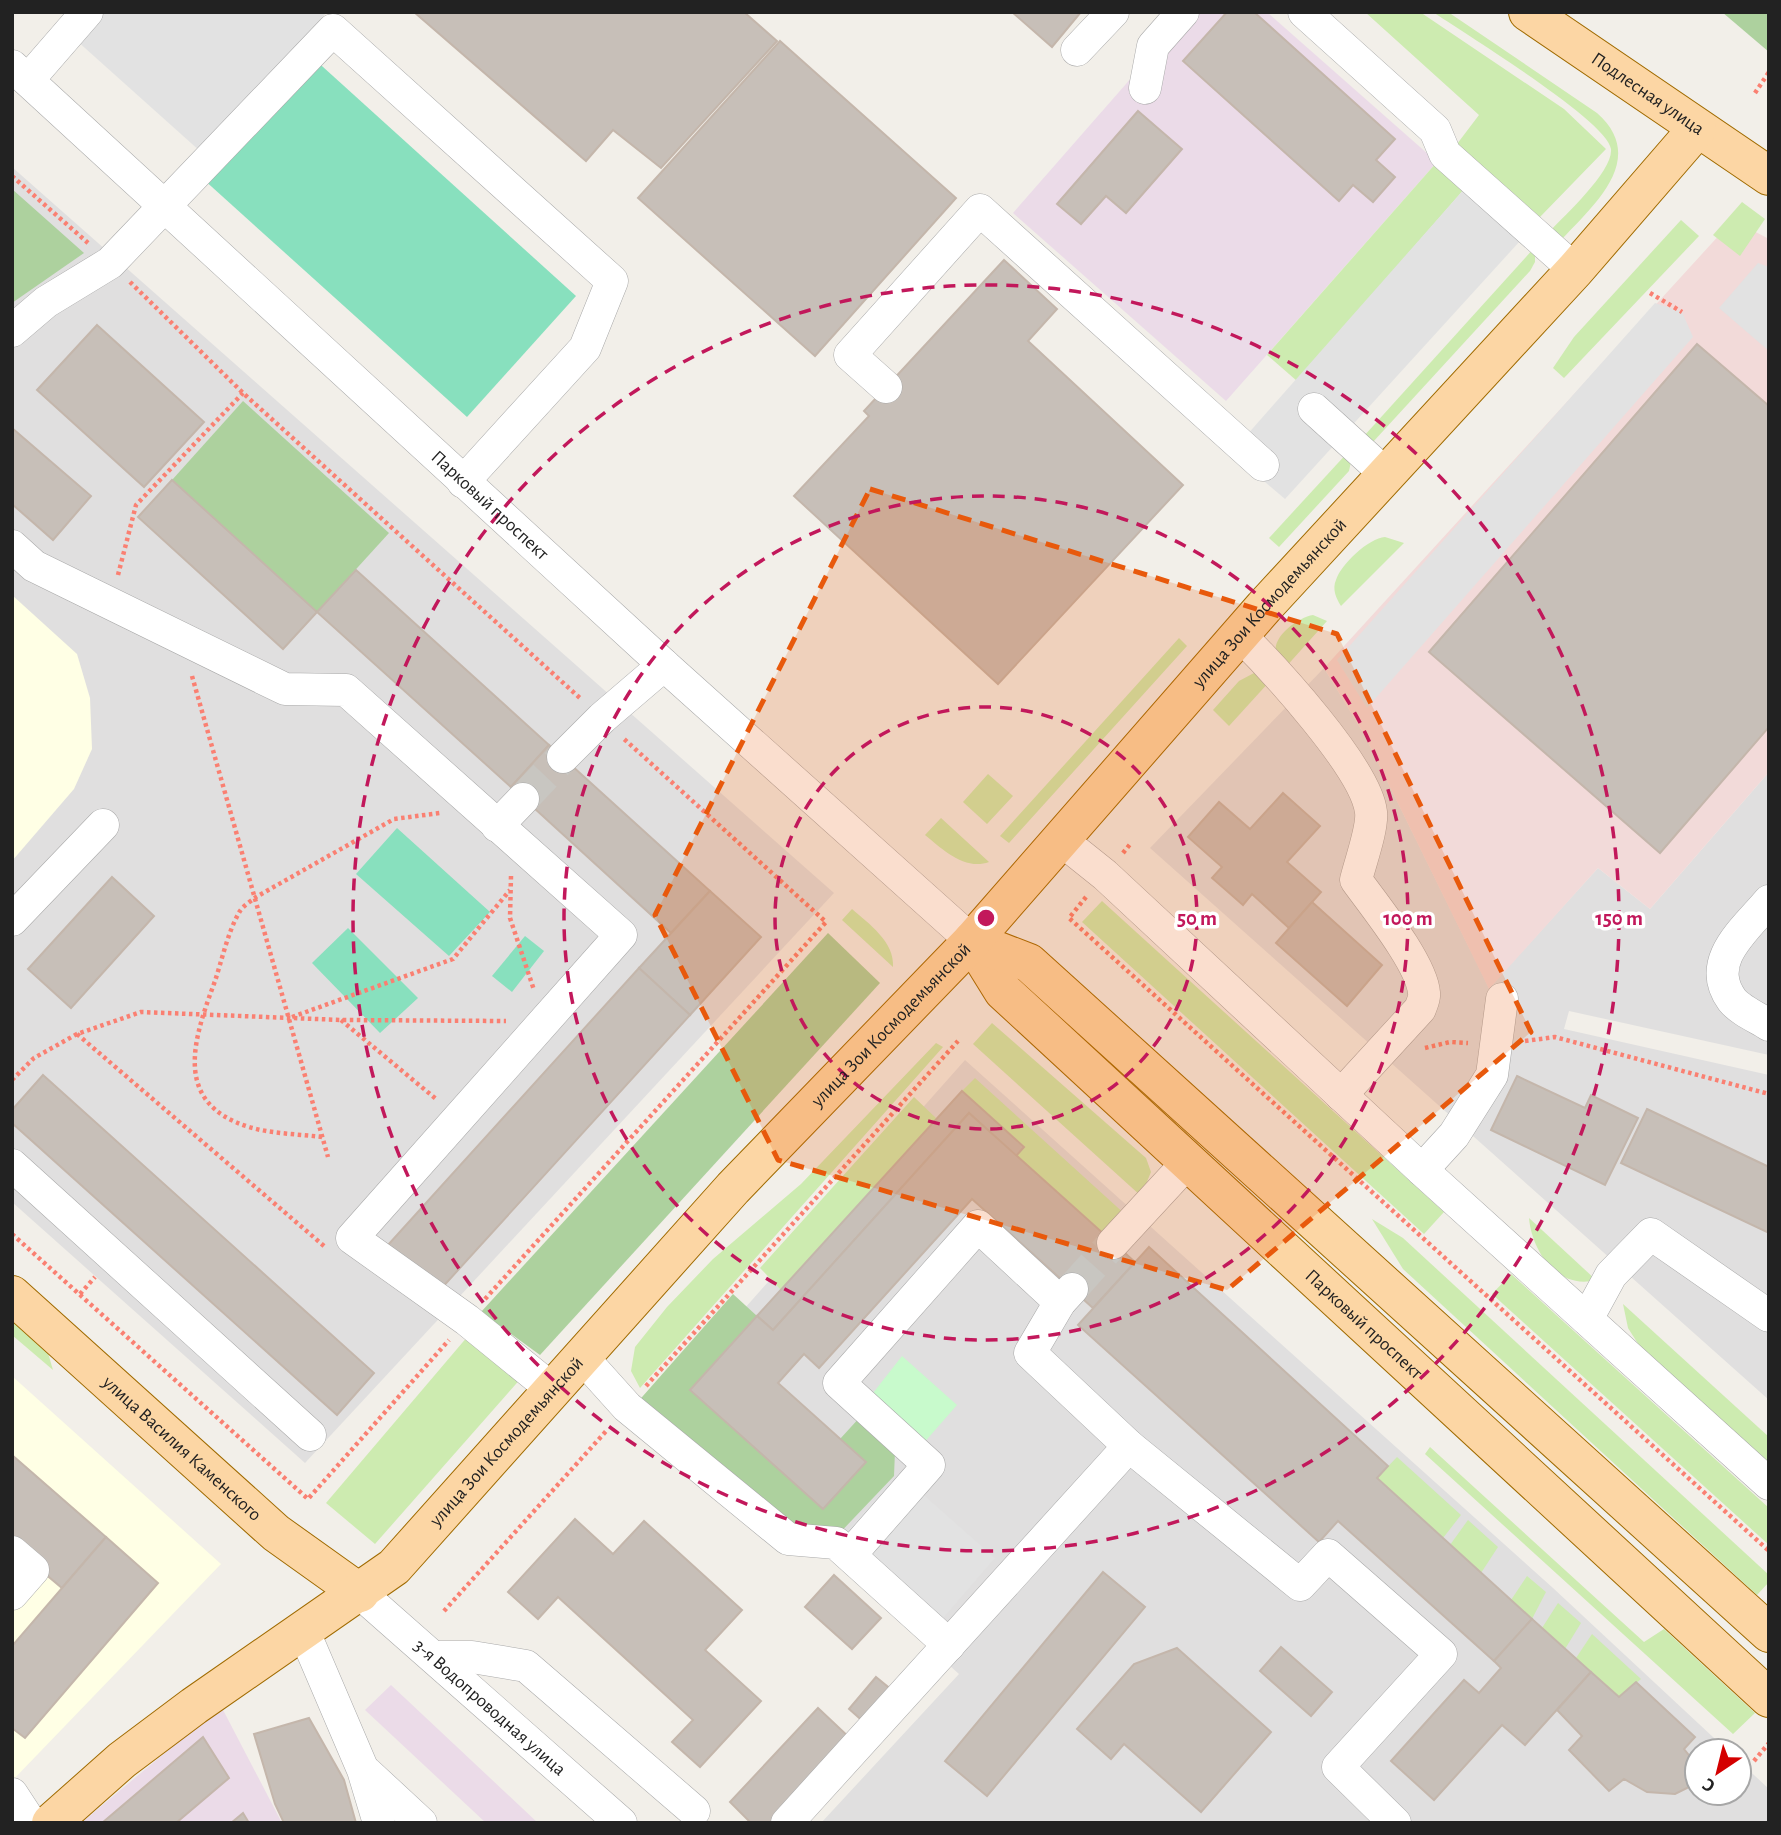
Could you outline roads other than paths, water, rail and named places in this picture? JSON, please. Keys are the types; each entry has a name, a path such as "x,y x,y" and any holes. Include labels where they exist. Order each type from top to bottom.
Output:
{"main road":[{"name":"Подлесная улица","path":"1528,12 1769,176"},
{"name":"улица Зои Космодемьянской","path":"51,1823 132,1752 360,1592 403,1557 733,1188 972,941 1240,635 1576,270 1698,129"},
{"name":"Парковый проспект","path":"972,941 1003,991 1769,1698"},
{"name":"Парковый проспект","path":"972,941 1028,962 1769,1633"},
{"name":"улица Василия Каменского","path":"12,1295 276,1533 360,1592"}],"street":[{"path":"20,74 87,12"},
{"path":"1077,50 1113,12"},
{"path":"1145,88 1153,46 1183,12"},
{"path":"1304,12 1435,131 1445,154 1576,270"},
{"path":"12,331 46,302 110,263 333,30 612,281 585,348 463,482"},
{"name":"Парковый проспект","path":"20,74 463,482 972,941"},
{"path":"886,387 850,355 980,210 1263,465"},
{"path":"1314,409 1388,476"},
{"path":"12,546 34,566 285,689 346,690 621,935 352,1238 467,1320 553,1390"},
{"path":"1240,635 1283,679 1366,793 1371,814 1356,880 1415,968 1425,995 1420,1009 1341,1095"},
{"path":"563,757 602,718 664,665"},
{"path":"495,824 523,799"},
{"path":"12,919 103,825"},
{"path":"1060,839 1105,875 1422,1170 1769,1484"},
{"path":"1769,901 1723,958 1722,979 1733,1001 1769,1025"},
{"path":"1422,1170 1454,1135 1492,1075 1502,999"},
{"path":"1113,1243 1187,1163"},
{"path":"12,1165 310,1435"},
{"path":"850,1555 929,1465 839,1383 978,1226 1066,1295 1030,1353 1129,1446 1300,1585 1328,1555 1441,1654 1338,1767 1395,1823"},
{"path":"1587,1319 1611,1275 1651,1234 1769,1316"},
{"path":"582,1357 627,1407 788,1539 836,1543 949,1646"},
{"path":"787,1823 1129,1446"},
{"path":"12,1552 33,1570 12,1594"},
{"name":"3-я Водопроводная улица","path":"360,1592 621,1823"},
{"path":"304,1632 363,1770 379,1823"},
{"path":"434,1657 472,1657 526,1666 694,1811"},
{"path":"363,1770 421,1823"},
{"path":"12,1794 31,1823"}],"tunnel":[{"path":"523,799 563,757"},
{"path":"1072,1289 1113,1243"}]}
